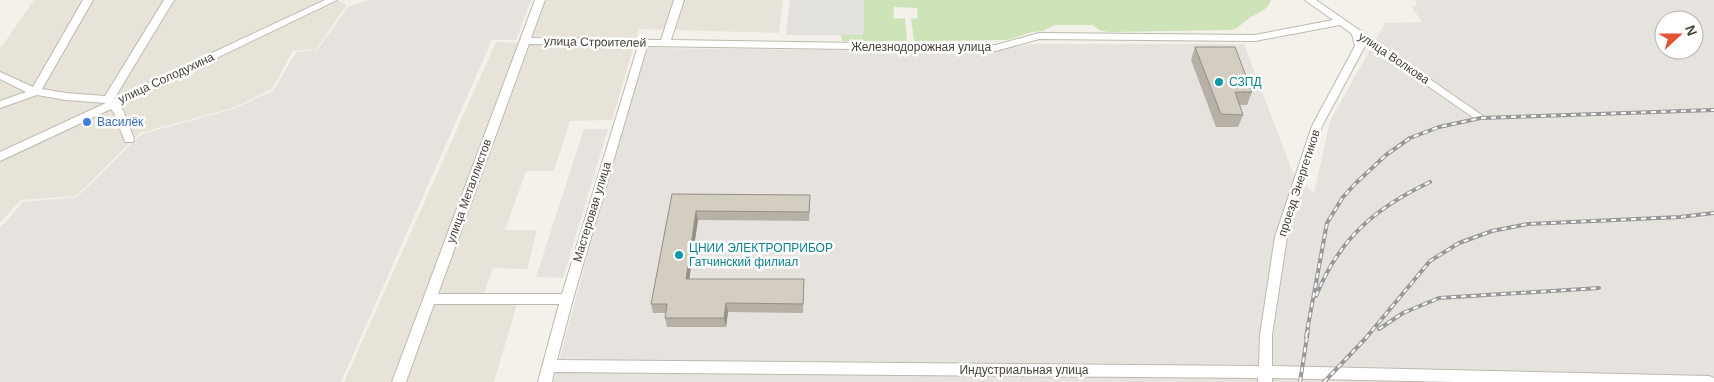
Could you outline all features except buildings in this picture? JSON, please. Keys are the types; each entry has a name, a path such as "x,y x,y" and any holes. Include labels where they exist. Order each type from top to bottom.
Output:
{"street":[{"path":"0,106 34,92 88,0"},
{"path":"110,101 169,0"},
{"name":"улица Солодухина","path":"0,157 110,101 332,0"},
{"name":"улица Металлистов","path":"399,382 540,0"},
{"path":"665,44 678,0"},
{"name":"улица Волкова","path":"1310,0 1478,116"},
{"name":"Железнодорожная улица","path":"665,44 996,48 1039,36 1255,38 1340,22"},
{"name":"проезд Энергетиков","path":"1266,377 1266,335 1281,237 1317,126 1360,46 1357,34"},
{"name":"улица Строителей","path":"525,41 665,44"},
{"name":"Мастеровая улица","path":"545,382 567,299 643,44"},
{"path":"0,75 10,82 34,92 110,101 119,112 130,139"},
{"path":"429,299 567,299"},
{"name":"Индустриальная улица","path":"549,366 1709,382"}],"shaded area":[{"path":"34,0 325,0 0,152 0,49"},
{"path":"371,0 531,0 516,40 492,40 341,382 0,382 0,228 23,202 77,197 142,134 233,109 273,91 296,52 317,50 349,6"},
{"path":"544,0 783,0 779,33 639,29 612,120 570,121 554,171 526,171 505,230 537,230 527,269 493,268 480,303 517,304 494,382 344,382 496,42 529,43"},
{"path":"790,0 864,0 863,35 786,35"},
{"path":"1415,0 1714,0 1714,382 553,382 644,48 994,52 1031,44 1244,44 1293,173 1314,193 1330,121 1385,23 1422,22 1411,6 1417,6"},
{"path":"339,1 347,5 316,49 293,51 272,89 233,108 140,133 76,196 21,200 0,223 0,161"},
{"path":"584,129 608,129 563,278 536,277"}],"green space":[{"path":"864,0 1271,0 1264,10 1231,30 1108,32 1099,30 1093,25 1055,25 1043,31 1032,32 1007,40 914,41 911,19 918,18 917,8 894,7 893,19 905,18 907,41 842,41 841,35 863,35"}],"railway":[{"path":"1306,337 1327,223 1343,197 1356,183 1386,155 1410,138 1439,127 1481,118 1714,110"},
{"path":"1316,296 1336,258 1361,227 1392,203 1430,182"},
{"path":"1324,382 1365,339 1430,261 1459,243 1492,231 1528,224 1680,217 1714,213"},
{"path":"1379,329 1403,313 1439,298 1599,288"},
{"path":"1300,382 1308,330"}],"place":[{"name":"СЗПД","path":"1219,82"},
{"name":"Василёк","path":"87,122"},
{"name":"ЦНИИ ЭЛЕКТРОПРИБОР Гатчинский филиал","path":"679,255"}]}
